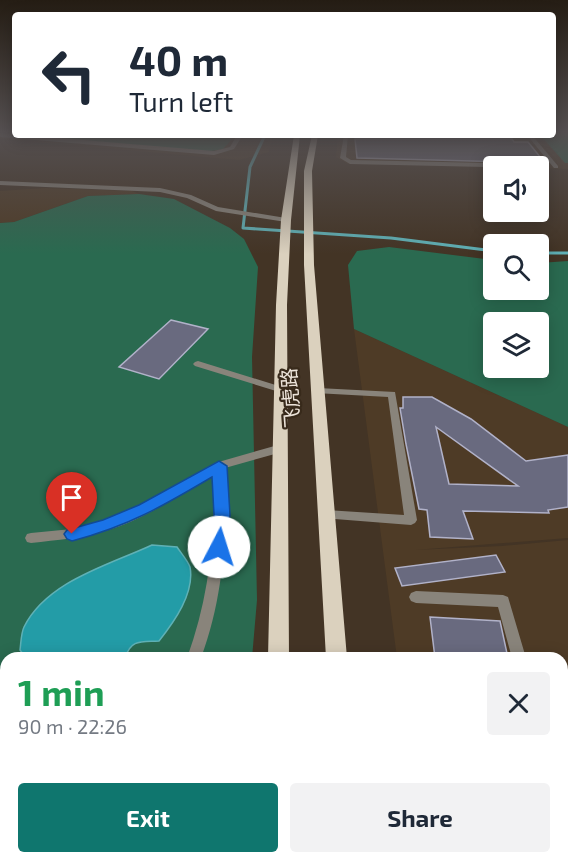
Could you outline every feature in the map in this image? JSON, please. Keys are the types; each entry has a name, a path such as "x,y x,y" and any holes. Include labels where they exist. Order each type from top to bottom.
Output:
{"main road":[{"name":"飞虎路","path":"278,652 279,389 291,173"},
{"name":"飞虎路","path":"309,173 309,233 318,391 337,652"}],"street":[{"path":"0,183 160,190 189,196 216,209 245,214 286,227"}],"lane":[{"path":"198,364 279,389"},
{"path":"318,391 392,394 411,520 326,515"},
{"path":"31,538 72,534 106,526 145,509 219,466 278,449"},
{"path":"196,652 204,634 214,591 222,515 219,466"},
{"path":"416,597 503,601 517,652"}],"shaded area":[{"path":"45,188 132,191 139,194 88,196 14,222 0,223 0,191"},
{"path":"354,329 568,427 568,538 415,550 568,540 568,652 396,652"}],"green space":[{"path":"139,194 174,199 230,228 244,239 258,267 252,357 257,600 253,652 0,652 0,223 14,222 88,196"},
{"path":"389,247 483,259 483,300 549,300 549,262 568,261 568,427 354,329 348,265 357,251"}],"water":[{"path":"152,545 177,547 190,567 191,577 182,607 159,641 138,643 130,647 127,652 22,652 23,629 34,611 63,586"}],"building":[{"path":"171,320 208,329 159,379 119,367"},
{"path":"403,397 432,397 471,419 526,461 568,455 568,507 548,510 549,513 463,511 473,539 430,537 427,510 419,509 400,408 403,408","holes":["436,427 518,486 449,484"]},
{"path":"496,555 505,572 402,586 395,568"},
{"path":"430,617 500,621 507,652 434,652"}],"waterway":[{"path":"249,173 243,228 391,238 483,250"},
{"path":"549,253 568,253"}],"route":[{"path":"72,534 106,526 145,509 219,466 222,515 219,547"}]}
